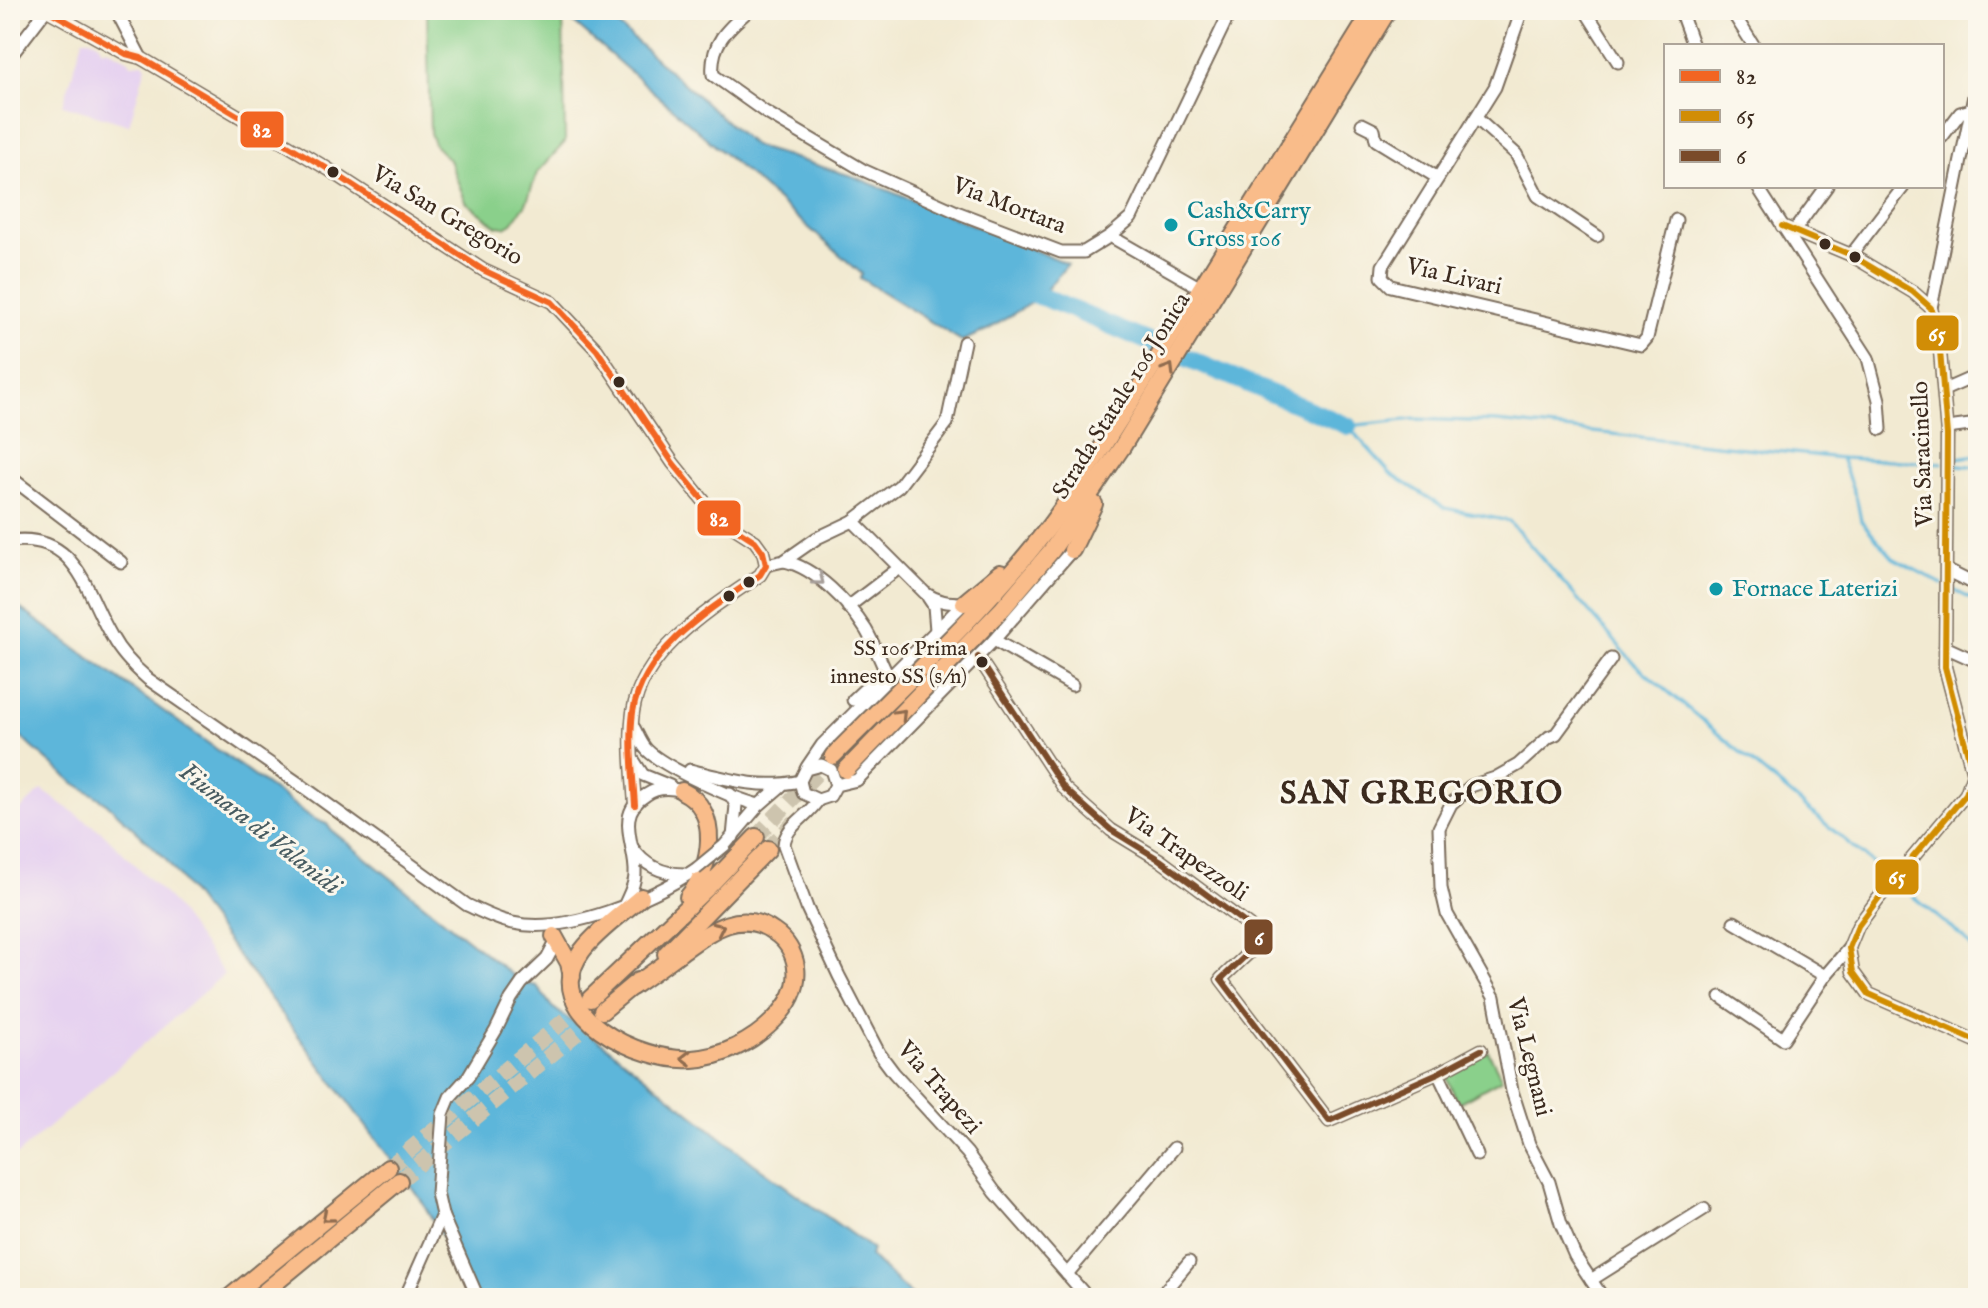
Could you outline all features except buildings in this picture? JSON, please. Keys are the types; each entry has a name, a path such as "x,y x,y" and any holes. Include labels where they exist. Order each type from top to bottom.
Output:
{"highway":[{"name":"Strada Statale 106 Jonica","path":"1196,307 1199,287 1373,10"},
{"name":"Strada Statale 106 Jonica","path":"833,756 986,601 1038,541 1080,481 1127,423 1196,307 1388,10"},
{"name":"Strada Statale 106 Jonica","path":"846,770 1003,608 1052,550 1122,447 1127,423"},
{"path":"1072,550 1122,447"},
{"path":"964,603 1038,541"},
{"path":"615,977 691,894 704,867 707,819 700,804 682,791"},
{"path":"590,999 708,887 762,843 632,987"},
{"path":"572,979 583,951 633,901"},
{"path":"554,930 569,963 576,1002 585,1015 617,1041 637,1051 663,1058 710,1057 731,1050 766,1028 791,1000 796,984 796,966 786,943 773,931 750,921 732,922 716,928 602,1011"},
{"path":"229,1298 388,1168"},
{"path":"257,1298 399,1181"}],"street":[{"path":"10,57 47,10"},
{"name":"Via San Gregorio","path":"47,10 126,54 141,58 328,169 483,270 540,294 562,312 597,350 682,474 716,516 755,541 763,552 766,565"},
{"path":"116,10 141,58"},
{"name":"Via Mortara","path":"749,10 724,32 712,64 713,75 765,112 863,170 959,213 1061,252 1084,252 1131,218 1231,10"},
{"name":"Via Livari","path":"1522,10 1495,87 1383,266 1382,277 1391,286 1641,345 1647,338 1676,220"},
{"path":"1585,10 1618,62"},
{"path":"1680,10 1692,44"},
{"path":"1731,10 1753,44"},
{"path":"1931,308 1978,76"},
{"path":"1944,134 1960,113 1971,110"},
{"path":"1476,118 1516,154 1538,196 1597,236"},
{"path":"1362,124 1374,130 1376,140 1438,178"},
{"path":"1758,188 1788,228 1868,358 1879,400 1881,429"},
{"path":"1788,228 1825,188"},
{"path":"1851,255 1902,188"},
{"path":"1788,228 1851,255 1913,292 1931,308"},
{"path":"1110,236 1199,287"},
{"name":"Via Saracinello","path":"1931,308 1939,339 1947,432 1945,667 1978,787"},
{"path":"635,805 633,726 638,696 658,659 701,616 760,575 766,565 784,561 817,538 853,521 899,486 947,423 964,342"},
{"path":"1944,390 1978,375"},
{"path":"1947,432 1978,424"},
{"path":"10,477 121,562"},
{"path":"853,521 925,593 935,600 964,603"},
{"path":"10,541 28,539 67,555 82,574 111,637 127,661 148,679 467,905 491,917 554,930 633,901 692,872 728,842 759,805 781,786"},
{"path":"836,785 857,780 994,640 1072,550"},
{"path":"784,561 805,569 848,607 865,629 885,670 853,700"},
{"path":"848,607 899,568"},
{"path":"1947,574 1978,586"},
{"path":"925,593 934,606 936,630"},
{"path":"806,769 816,764 826,766 834,774 836,785 830,796 818,800 803,793 800,781 806,769 822,745 964,603"},
{"path":"994,640 1072,685"},
{"path":"1945,647 1978,662"},
{"name":"Via Trapezzoli","path":"978,657 1064,788 1111,830 1160,860 1259,936 1256,946 1221,979 1329,1121 1438,1073"},
{"name":"Via Legnani","path":"1603,1298 1575,1256 1561,1224 1549,1182 1529,1144 1512,1091 1494,997 1447,914 1441,888 1439,828 1451,804 1471,786 1495,778 1518,765 1556,734 1611,659"},
{"path":"633,726 644,748 674,767 759,805"},
{"path":"632,750 636,767 643,775 682,791"},
{"path":"674,767 756,786 781,786 800,781"},
{"path":"1721,997 1783,1039 1825,976 1849,948 1858,926 1878,899 1966,794 1973,774"},
{"path":"756,786 761,794 759,805"},
{"path":"633,901 635,875 628,823 635,805 656,790 669,788 682,791"},
{"path":"728,842 736,805 730,794"},
{"name":"Via Trapezi","path":"818,800 812,811 789,830 784,845 807,908 879,1053 1088,1298"},
{"path":"630,843 642,859 661,873 692,872"},
{"path":"1734,922 1825,976"},
{"path":"478,1298 439,1220 437,1193 443,1114 450,1097 468,1077 496,1030 511,999 522,983 547,959 555,944 554,930"},
{"path":"1849,948 1853,972 1869,994 1978,1042"},
{"path":"1477,1155 1438,1073 1481,1050"},
{"path":"1067,1274 1174,1148"},
{"path":"1591,1280 1704,1209"},
{"path":"405,1298 439,1220"},
{"path":"1159,1298 1189,1262"}],"shaded area":[{"path":"83,39 98,42 102,50 106,48 131,64 143,63 146,66 129,125 63,105"},
{"path":"42,790 102,832 171,901 224,974 10,1161 10,819"}],"green space":[{"path":"427,10 563,10 565,142 537,173 526,204 512,223 505,227 497,226 466,202 449,160 435,146 430,133"},
{"path":"1488,1051 1502,1079 1458,1103 1445,1074"}],"water":[{"path":"583,10 601,10 754,146 855,177 1068,264 1040,297 989,329 962,341 860,278 862,274 573,22"},
{"name":"Fiumara di Valanidi","path":"10,601 314,819 327,824 522,983 537,986 552,1007 609,1048 753,1163 872,1249 870,1256 914,1298 468,1298 447,1245 420,1198 164,857 104,801 73,782 10,728"}],"waterway":[{"path":"1018,290 1045,298 1348,426"},
{"path":"1348,426 1415,419 1497,422 1841,458 1942,463"},
{"path":"1348,426 1391,474 1445,508 1509,521 1635,664 1889,877"},
{"path":"1950,459 1978,455"},
{"path":"1841,458 1857,500 1861,521 1893,558 1942,584"},
{"path":"1950,464 1978,467"},
{"path":"1949,588 1978,602"},
{"path":"1895,882 1964,938 1978,955"}],"tunnel":[{"path":"756,837 833,756"},
{"path":"768,849 795,822"},
{"path":"388,1168 589,1000"},
{"path":"399,1181 601,1013"}],"transit line":[{"name":"82","path":"47,10 126,54 141,58 328,169 483,270 552,302 597,350 673,463 716,516 755,541 763,552 766,565 760,575 682,632 650,669 639,690 631,735 635,805"},
{"name":"65","path":"1782,226 1851,255 1913,292 1931,308 1939,339 1947,435 1945,667 1973,774 1966,794 1878,899 1858,926 1849,948 1853,972 1869,994 1978,1042"},
{"name":"6","path":"978,657 1064,788 1111,830 1160,860 1259,936 1256,946 1221,979 1329,1121 1438,1073 1481,1050"}],"place":[{"name":"Cash&Carry Gross 106","path":"1171,225"},
{"name":"Fornace Laterizi","path":"1716,589"},
{"name":"SS 106 Prima innesto SS (s/n)","path":"982,662"}],"district":[{"name":"SAN GREGORIO","path":"1422,794"}]}
